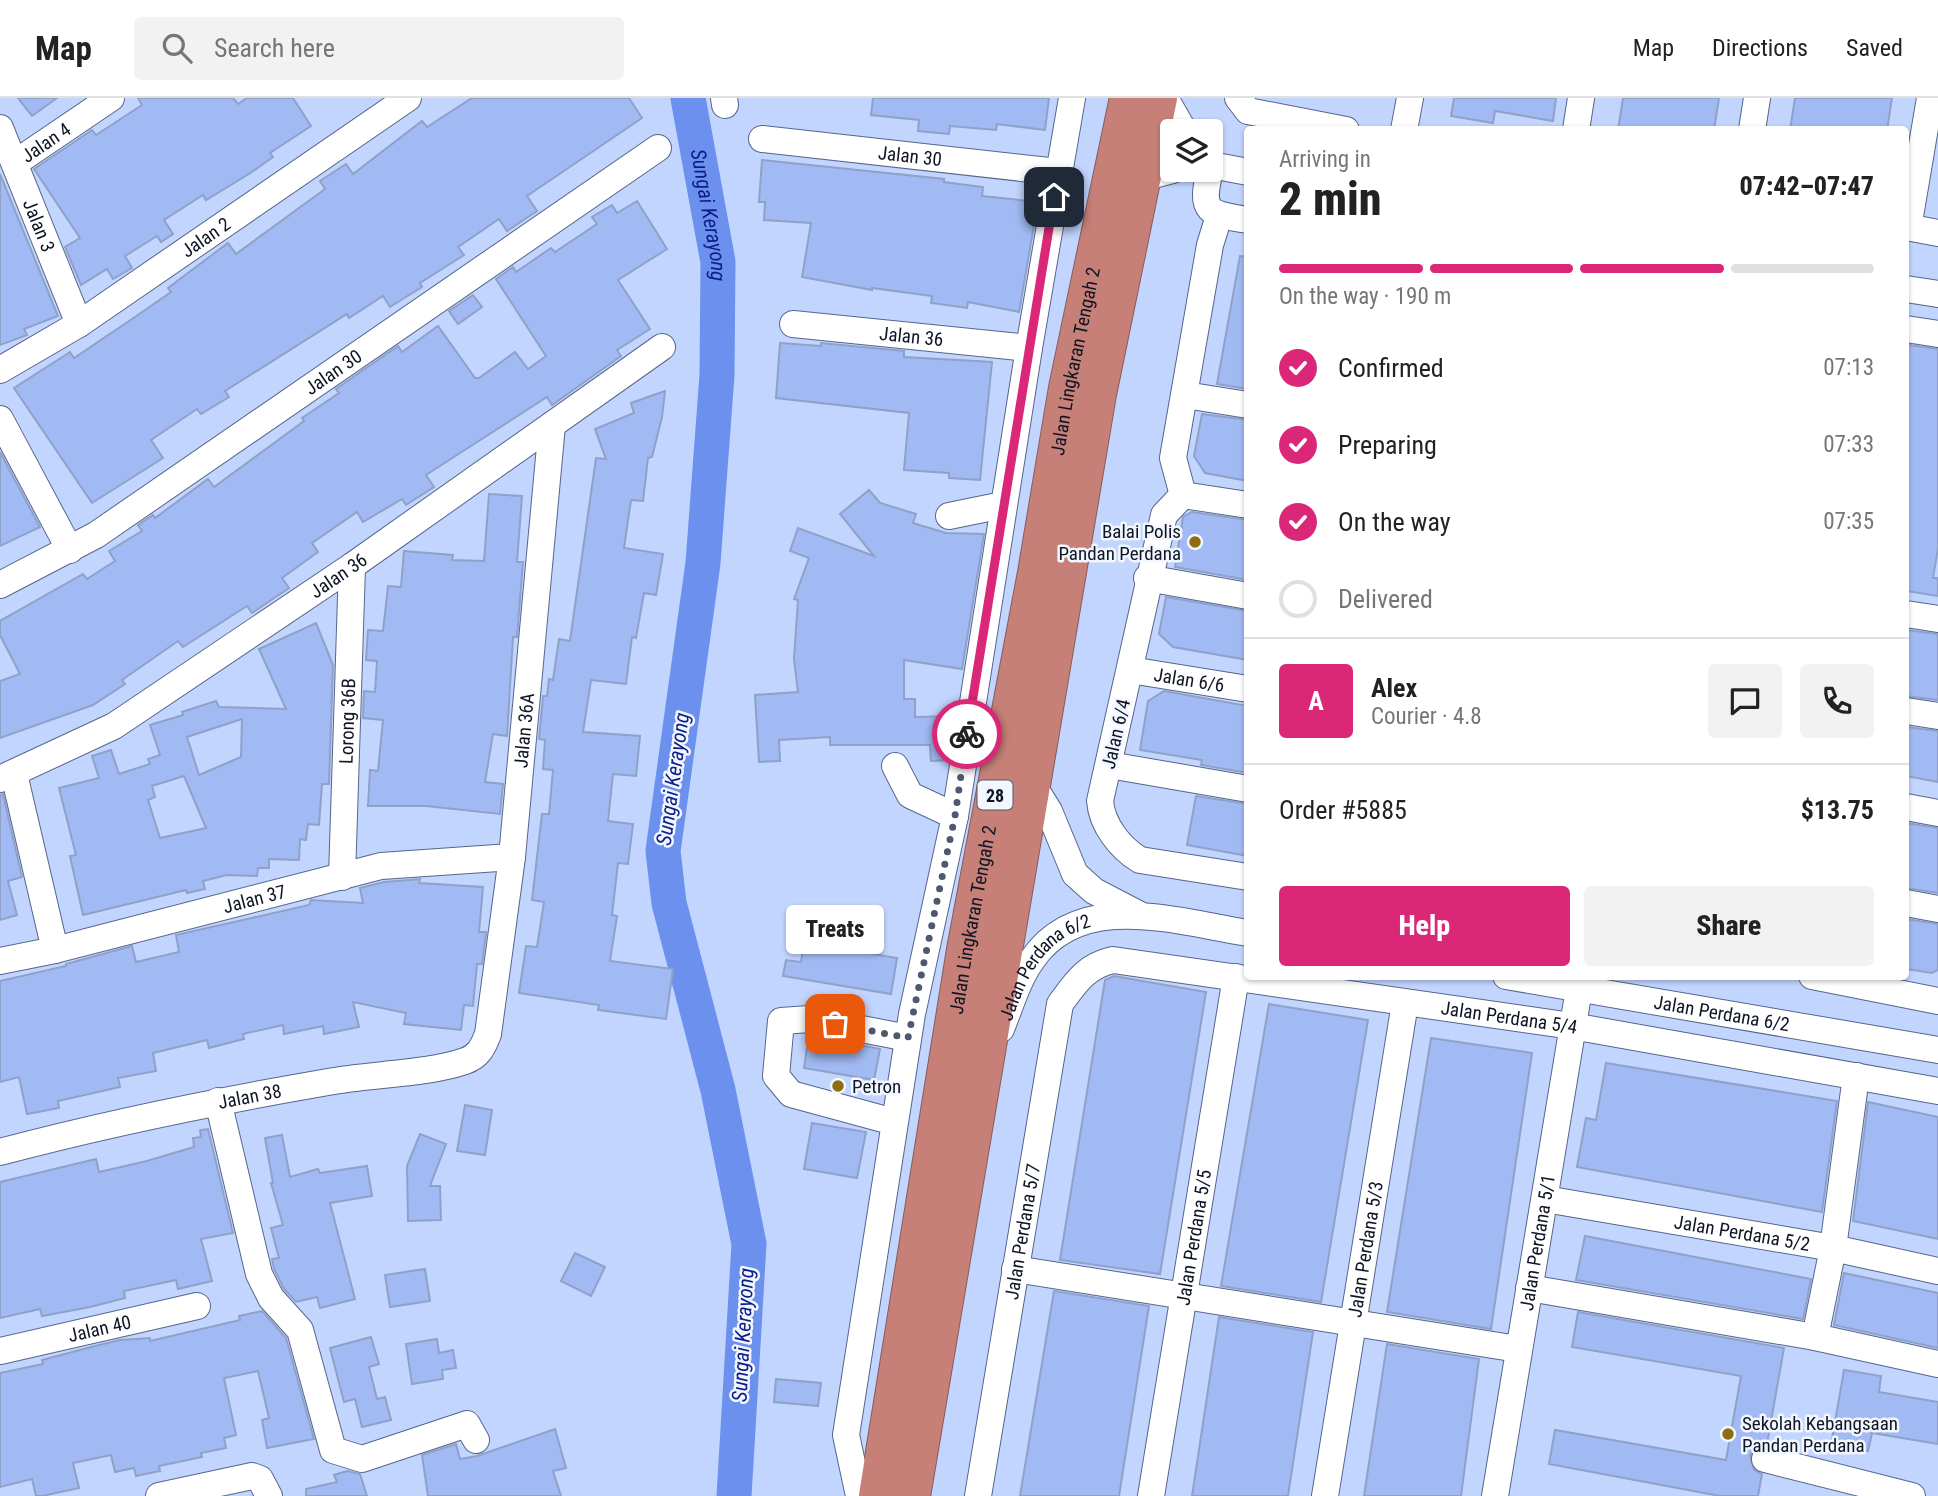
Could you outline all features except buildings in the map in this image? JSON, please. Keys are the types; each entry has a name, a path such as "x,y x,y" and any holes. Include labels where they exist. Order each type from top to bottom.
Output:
{"highway":[{"name":"Jalan Lingkaran Tengah 2","path":"878,1496 966,950 1037,573 1068,388 1129,98"},
{"name":"Jalan Lingkaran Tengah 2","path":"911,1496 1097,394 1158,174 1158,98"}],"street":[{"name":"Jalan 4","path":"15,163 111,98"},
{"name":"Jalan 2","path":"0,370 79,324 408,98"},
{"path":"859,1496 846,1435 910,1026 955,816 1028,348 1072,98"},
{"path":"1165,98 1177,119"},
{"path":"1405,126 1409,98"},
{"path":"1577,126 1581,98"},
{"path":"1753,126 1757,98"},
{"path":"1909,217 1930,98"},
{"path":"1239,100 1248,111 1325,126"},
{"name":"Jalan 3","path":"0,128 79,324"},
{"name":"Jalan 30","path":"762,139 1058,172"},
{"name":"Jalan 30","path":"0,585 70,550 658,148"},
{"path":"1223,169 1244,172"},
{"path":"1208,182 1205,203 1219,216 1244,219"},
{"path":"1219,216 1210,245 1173,458 1184,495 1244,504"},
{"path":"1909,228 1938,233"},
{"path":"1909,289 1938,294"},
{"name":"Jalan 36","path":"793,324 1028,348"},
{"path":"1909,329 1938,334"},
{"name":"Jalan 36","path":"7,777 114,726 352,566 662,347"},
{"path":"1185,395 1244,404"},
{"path":"0,419 70,550"},
{"name":"Jalan 36A","path":"488,1034 512,857 552,425"},
{"name":"Jalan 6/4","path":"1184,495 1164,515 1147,578 1130,670 1100,801 1102,816 1127,852 1140,860 1244,876"},
{"path":"949,516 1003,505"},
{"name":"Lorong 36B","path":"342,877 352,566"},
{"path":"1147,578 1244,595"},
{"path":"1909,614 1938,619"},
{"name":"Jalan 6/6","path":"1130,670 1244,688"},
{"path":"1909,711 1938,716"},
{"path":"1109,765 1244,788"},
{"path":"895,766 911,796 955,816"},
{"path":"7,777 55,950"},
{"name":"Jalan Perdana 6/2","path":"1031,782 1049,811 1075,874 1094,891 1142,916"},
{"path":"1909,808 1938,813"},
{"name":"Jalan 37","path":"0,961 55,950 381,866 418,861 512,857"},
{"path":"1909,904 1938,909"},
{"name":"Jalan Perdana 6/2","path":"984,1069 1030,962 1044,943 1066,927 1096,917 1142,916 1244,932"},
{"path":"910,1026 966,950"},
{"name":"Jalan Perdana 5/4","path":"1082,974 1098,963 1113,960 1244,978"},
{"name":"Jalan Perdana 5/7","path":"978,1496 1060,1004 1082,974"},
{"name":"Jalan Perdana 5/5","path":"1151,1496 1236,977"},
{"name":"Jalan Perdana 5/4","path":"1256,980 1572,1026 1938,1091"},
{"name":"Jalan Perdana 6/2","path":"1528,980 1938,1050"},
{"path":"1833,980 1938,1000"},
{"name":"Jalan Perdana 5/1","path":"1495,1496 1579,989"},
{"name":"Jalan Perdana 5/3","path":"1325,1496 1405,1003"},
{"path":"894,1122 791,1094 776,1076 781,1021 810,1019 910,1026"},
{"name":"Jalan 38","path":"0,1152 96,1127 218,1101 355,1077 452,1065 474,1058 482,1049 488,1034"},
{"path":"1815,1337 1833,1248 1857,1076"},
{"path":"218,1101 258,1274 271,1298 300,1330 333,1450 362,1459 467,1424 475,1440"},
{"name":"Jalan Perdana 5/2","path":"1545,1199 1833,1248 1938,1271"},
{"path":"1015,1269 1518,1349"},
{"path":"1529,1288 1815,1337 1938,1364"},
{"name":"Jalan 40","path":"0,1351 197,1306"},
{"path":"1765,1459 1912,1496"},
{"path":"159,1496 252,1476 260,1479 269,1496"}],"waterway":[{"name":"Sungai Kerayong","path":"688,98 718,262 717,375 703,563 663,851 669,903 718,1090 749,1244 734,1496"}],"way so far":[{"path":"835,1024 908,1038 955,816 967,734"}],"place":[{"name":"Balai Polis Pandan Perdana","path":"1195,542"},
{"name":"Treats","path":"835,1024"},
{"name":"Petron","path":"838,1086"},
{"name":"Sekolah Kebangsaan Pandan Perdana","path":"1728,1434"}],"route":[{"path":"967,734 1054,197"}]}
